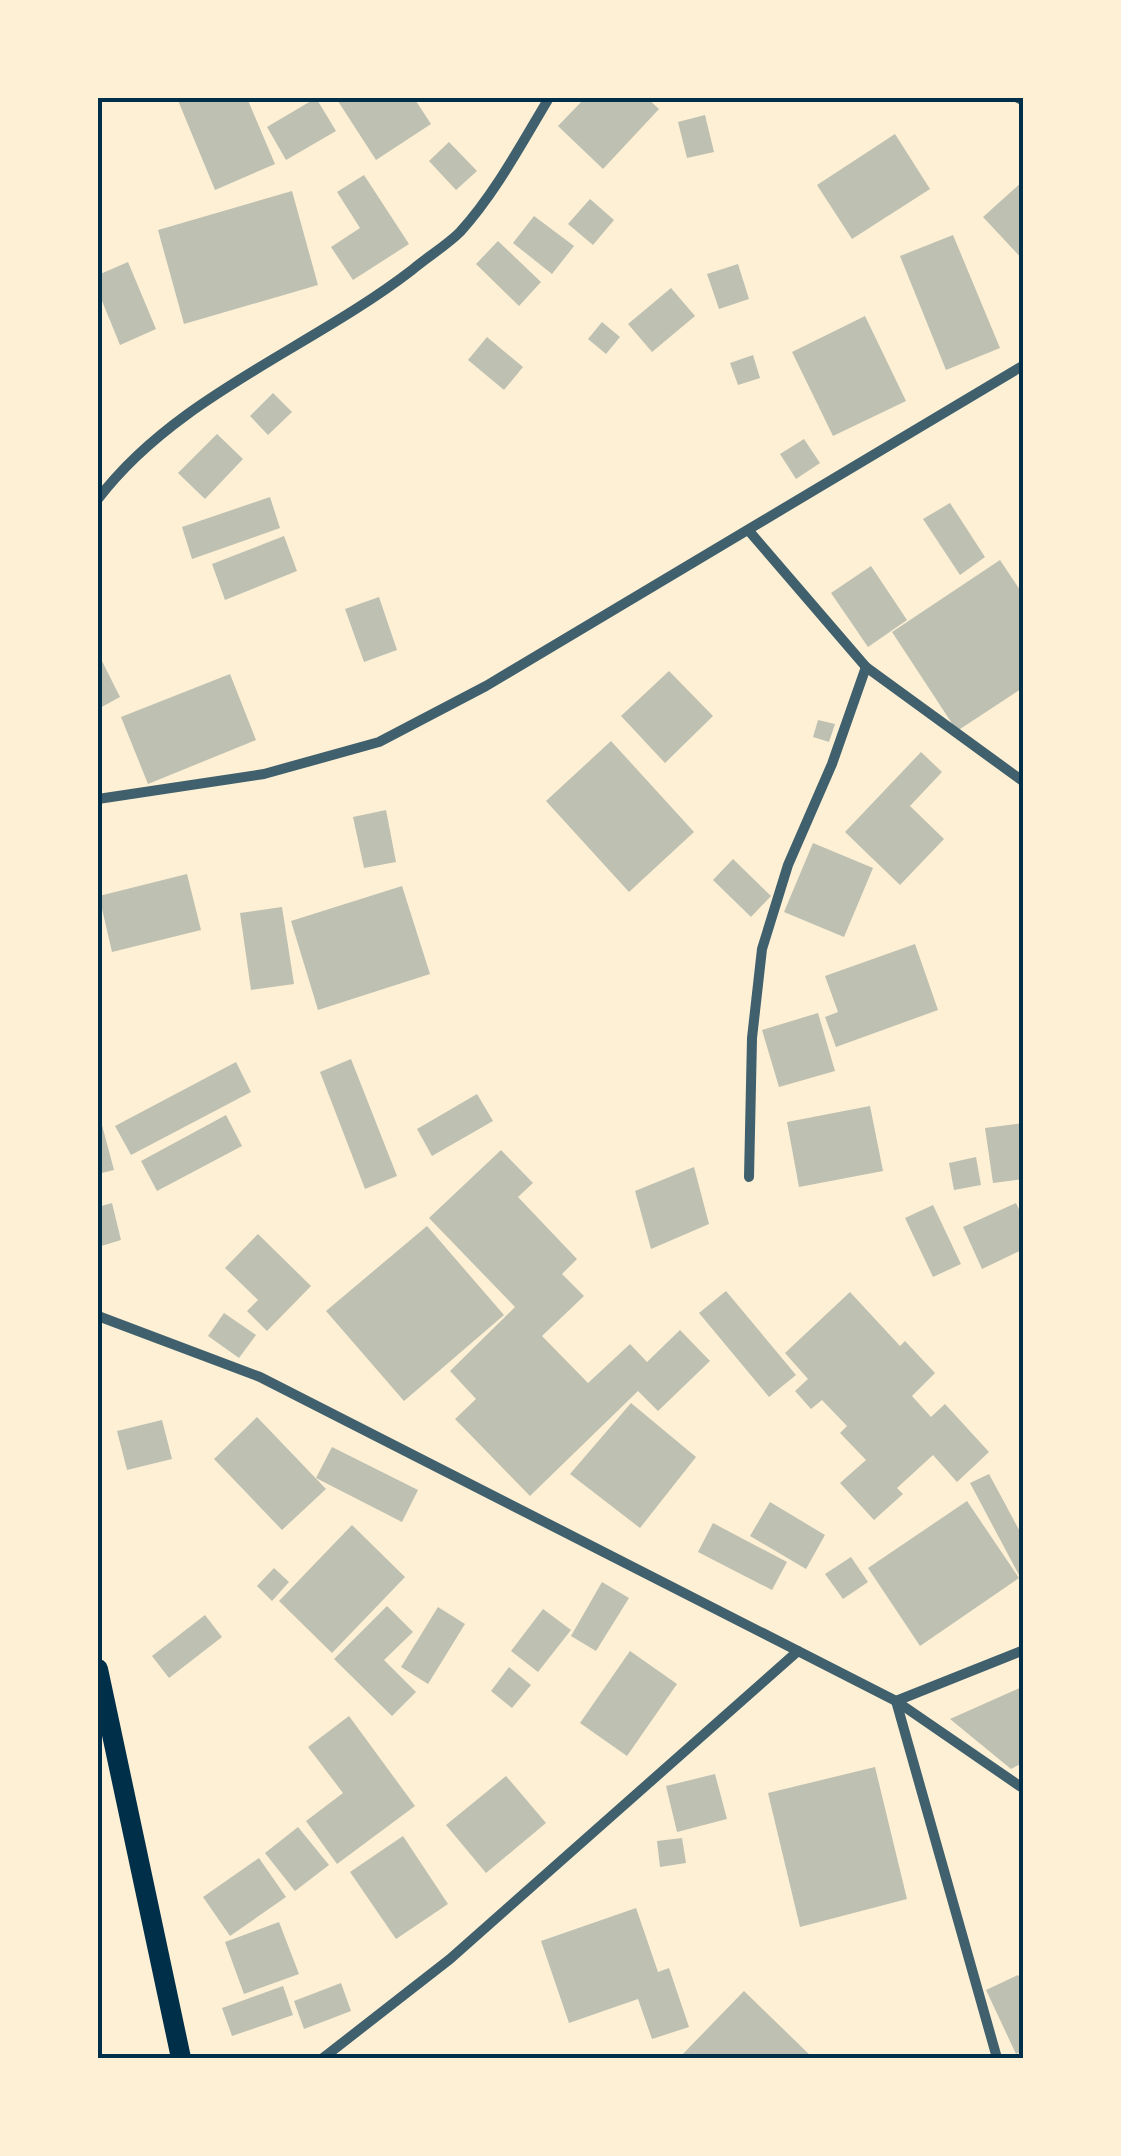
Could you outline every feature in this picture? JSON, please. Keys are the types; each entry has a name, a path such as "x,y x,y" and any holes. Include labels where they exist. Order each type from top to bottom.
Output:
{"main road":[{"path":"98,1669 181,2058"}],"street":[{"path":"98,500 118,472 203,402 374,299 459,233 504,173 549,98"},
{"path":"98,799 264,774 379,742 486,686 1024,365"},
{"path":"749,531 866,667 1024,782"},
{"path":"749,1177 752,1038 762,949 788,865 832,764 866,667"},
{"path":"98,1316 260,1377 896,1701 1024,1789"},
{"path":"896,1701 1024,1650"},
{"path":"322,2058 450,1959 798,1651"},
{"path":"896,1701 997,2058"}],"building":[{"path":"177,98 247,98 275,164 215,190"},
{"path":"316,98 336,131 286,160 267,127"},
{"path":"336,98 414,98 431,124 376,160"},
{"path":"585,98 647,98 659,109 603,169 558,126"},
{"path":"705,115 714,152 687,158 678,122"},
{"path":"895,134 930,189 852,239 817,185"},
{"path":"449,142 477,171 456,190 429,161"},
{"path":"364,175 409,244 353,280 331,247 360,228 337,192"},
{"path":"1024,180 1024,261 983,217"},
{"path":"292,191 318,285 184,324 158,230"},
{"path":"590,199 614,220 593,245 568,224"},
{"path":"534,216 574,246 552,274 513,243"},
{"path":"953,235 1000,348 946,370 900,256"},
{"path":"498,241 541,282 519,306 476,264"},
{"path":"128,262 156,329 120,345 98,291 98,275"},
{"path":"738,264 749,299 719,309 707,274"},
{"path":"671,288 695,316 652,352 628,324"},
{"path":"865,316 906,401 833,436 792,352"},
{"path":"602,322 620,337 606,354 588,339"},
{"path":"487,337 523,367 504,390 468,360"},
{"path":"753,355 760,378 738,385 730,363"},
{"path":"273,393 292,412 268,435 250,416"},
{"path":"217,434 243,459 205,499 178,473"},
{"path":"804,439 820,463 796,479 780,454"},
{"path":"270,497 280,528 192,559 182,527"},
{"path":"950,503 985,557 960,575 923,519"},
{"path":"284,536 297,571 225,600 212,564"},
{"path":"1000,560 1024,596 1024,687 957,731 892,632"},
{"path":"871,566 907,620 868,647 831,593"},
{"path":"379,597 397,650 364,662 345,609"},
{"path":"98,653 120,697 98,709"},
{"path":"669,671 713,716 665,763 621,716"},
{"path":"230,674 256,740 148,784 121,717"},
{"path":"818,720 835,724 829,742 813,737"},
{"path":"611,741 694,832 629,892 546,801"},
{"path":"921,752 942,772 910,806 944,839 900,885 845,832"},
{"path":"386,810 396,862 364,868 353,817"},
{"path":"813,843 873,868 844,937 784,912"},
{"path":"733,859 771,896 751,917 713,880"},
{"path":"187,874 201,930 112,952 99,896"},
{"path":"402,886 430,974 318,1010 291,921"},
{"path":"282,907 294,984 251,990 240,913"},
{"path":"915,944 938,1010 836,1047 825,1017 838,1012 825,976"},
{"path":"818,1013 835,1071 779,1087 762,1030"},
{"path":"351,1059 397,1176 365,1189 320,1072"},
{"path":"236,1062 251,1092 131,1155 115,1126"},
{"path":"477,1094 493,1121 432,1156 417,1129"},
{"path":"870,1106 883,1171 799,1187 787,1122"},
{"path":"226,1115 242,1146 157,1191 141,1161"},
{"path":"1024,1123 1024,1179 993,1183 985,1128"},
{"path":"102,1125 114,1170 98,1174 98,1126"},
{"path":"501,1150 533,1183 518,1197 577,1259 562,1274 584,1296 542,1336 588,1383 630,1344 647,1362 680,1330 710,1361 658,1411 638,1391 530,1496 455,1419 476,1399 450,1371 515,1307 429,1218"},
{"path":"976,1157 981,1185 954,1190 949,1163"},
{"path":"694,1167 709,1224 651,1249 635,1191"},
{"path":"112,1203 121,1240 98,1247 98,1207"},
{"path":"1016,1203 1024,1220 1024,1249 982,1269 963,1227"},
{"path":"933,1205 961,1264 933,1277 905,1218"},
{"path":"427,1226 504,1315 404,1401 326,1311"},
{"path":"258,1234 311,1286 267,1331 247,1311 258,1300 225,1268"},
{"path":"726,1291 796,1375 769,1397 699,1313"},
{"path":"850,1292 900,1346 905,1341 935,1373 912,1396 931,1417 945,1404 989,1452 957,1482 933,1455 897,1488 903,1494 874,1520 840,1483 866,1460 840,1433 847,1426 822,1400 811,1409 795,1391 808,1379 785,1353"},
{"path":"224,1313 256,1335 239,1358 208,1336"},
{"path":"631,1403 696,1457 640,1528 570,1474"},
{"path":"257,1417 326,1489 282,1530 214,1459"},
{"path":"162,1420 172,1459 127,1470 117,1431"},
{"path":"332,1447 418,1490 402,1522 316,1478"},
{"path":"989,1474 1024,1539 1024,1576 1020,1577 970,1483"},
{"path":"967,1501 1019,1578 920,1646 868,1568"},
{"path":"770,1502 825,1535 806,1569 750,1536"},
{"path":"713,1523 787,1562 772,1590 698,1552"},
{"path":"352,1525 405,1577 332,1653 279,1601"},
{"path":"851,1557 868,1582 843,1599 825,1574"},
{"path":"274,1568 289,1582 272,1601 257,1586"},
{"path":"602,1582 629,1598 596,1651 571,1636"},
{"path":"387,1606 413,1632 384,1660 416,1692 392,1716 334,1659"},
{"path":"438,1607 465,1624 428,1684 401,1667"},
{"path":"543,1609 571,1630 538,1672 511,1651"},
{"path":"205,1615 222,1637 169,1678 152,1656"},
{"path":"630,1651 677,1684 627,1756 580,1723"},
{"path":"509,1667 531,1685 512,1708 491,1691"},
{"path":"1024,1686 1024,1762 1011,1769 950,1719"},
{"path":"349,1716 415,1806 337,1864 306,1821 343,1793 308,1747"},
{"path":"875,1767 907,1899 800,1927 768,1793"},
{"path":"715,1774 727,1819 677,1832 666,1786"},
{"path":"506,1776 546,1823 486,1873 446,1825"},
{"path":"298,1827 329,1865 295,1891 265,1853"},
{"path":"403,1836 448,1904 396,1939 350,1872"},
{"path":"682,1838 686,1863 660,1867 657,1841"},
{"path":"259,1858 286,1897 230,1936 203,1897"},
{"path":"636,1908 658,1972 669,1968 689,2027 652,2039 638,1999 569,2023 541,1941"},
{"path":"279,1922 299,1974 244,1994 225,1942"},
{"path":"1018,1975 1024,1986 1024,2050 1016,2054 986,1990"},
{"path":"341,1983 351,2011 304,2029 294,2001"},
{"path":"283,1986 293,2015 232,2036 222,2008"},
{"path":"744,1991 813,2058 679,2058"}]}
